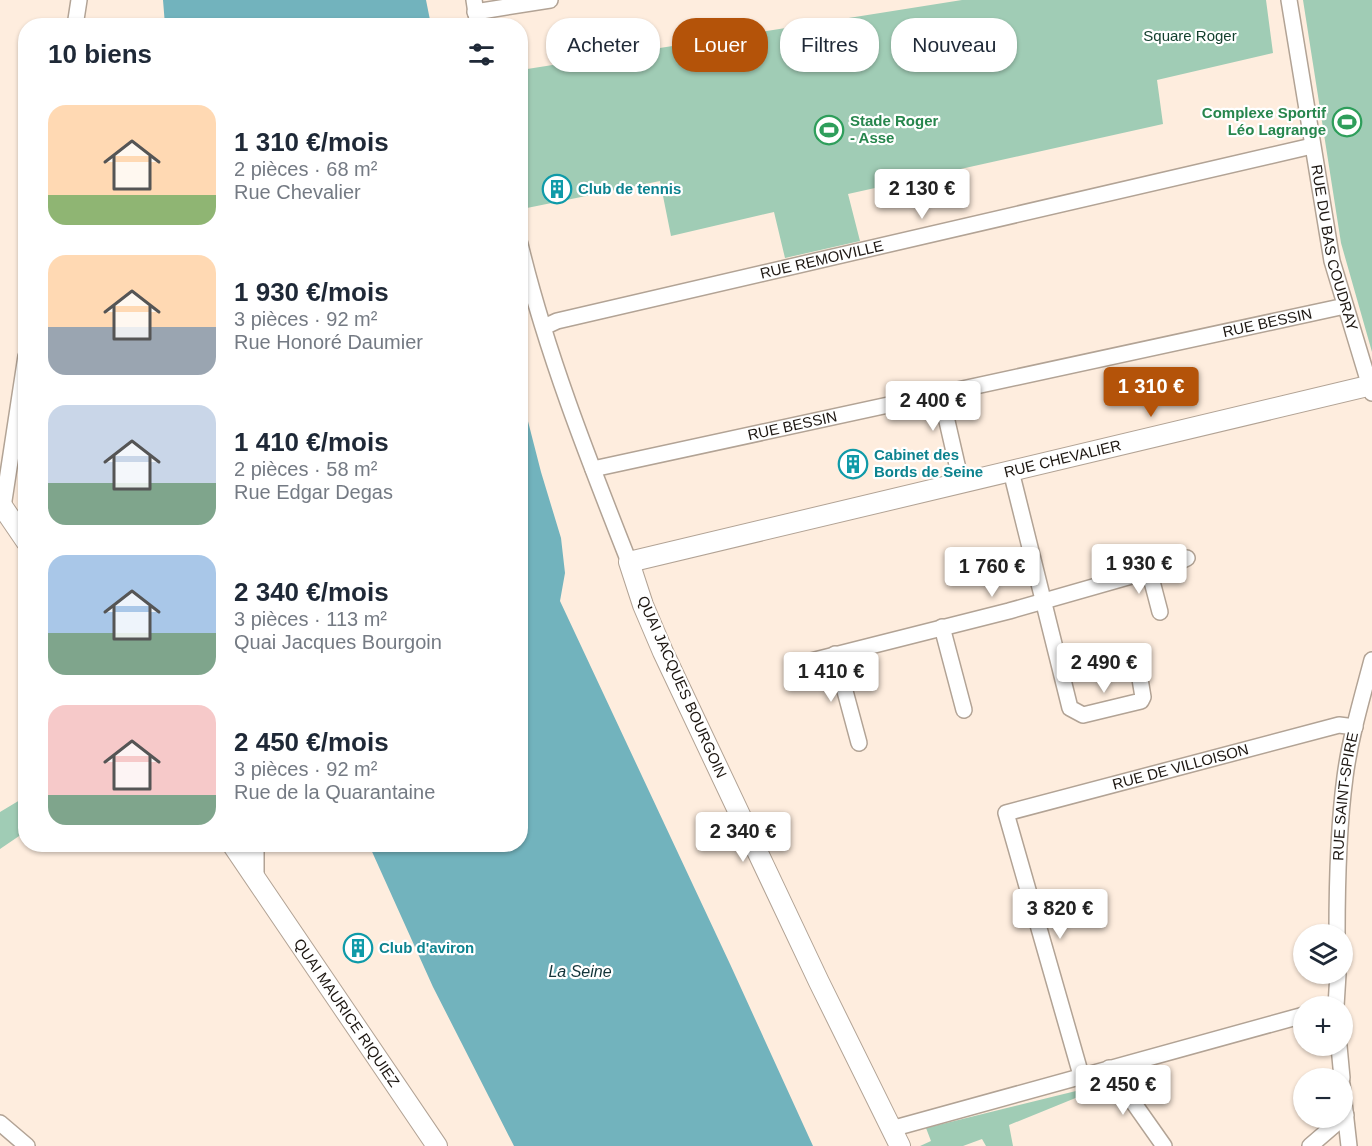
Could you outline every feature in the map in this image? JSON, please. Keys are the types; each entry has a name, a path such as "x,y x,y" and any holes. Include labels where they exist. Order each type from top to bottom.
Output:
{"main road":[{"name":"RUE CHEVALIER","path":"629,562 1368,388"},
{"path":"1,505 18,529"},
{"name":"QUAI JACQUES BOURGOIN","path":"629,562 643,605 663,652 824,992 896,1137"},
{"name":"QUAI MAURICE RIQUIEZ","path":"237,852 436,1146"}],"street":[{"path":"76,18 79,0"},
{"path":"476,12 550,0"},
{"name":"RUE DU BAS COUDRAY","path":"1289,0 1332,261 1368,388"},
{"name":"RUE REMOIVILLE","path":"544,327 557,321 1312,146"},
{"name":"QUAI JACQUES BOURGOIN","path":"528,271 544,327 593,469 629,562"},
{"name":"RUE BESSIN","path":"593,469 1345,306"},
{"path":"941,395 961,482"},
{"path":"1,505 18,404"},
{"path":"1011,471 1070,708 1083,715 1141,701 1143,697 1140,679"},
{"path":"807,662 1043,601 1186,558"},
{"path":"1149,570 1160,612"},
{"path":"942,627 964,710"},
{"path":"835,654 859,743"},
{"name":"RUE SAINT-SPIRE","path":"1337,924 1339,850 1344,787 1355,727 1372,660"},
{"name":"RUE DE VILLOISON","path":"1081,1075 1006,813 1339,725 1355,727"},
{"path":"256,852 256,880"},
{"path":"896,1137 1081,1075 1293,1018"},
{"path":"1109,1068 1164,1146"},
{"path":"0,1123 27,1146"},
{"path":"1310,1146 1331,1128"},
{"path":"1348,1128 1350,1146"}],"green space":[{"name":"Stade Roger - Asse","path":"962,0 1266,0 1273,53 1157,80 1163,124 848,194 860,241 785,258 774,212 671,236 660,181 528,208 528,69 546,66 546,72 660,72 660,48 672,46 672,72 768,72 768,31 780,29 780,72 879,72 879,18 849,18"},
{"name":"Complexe Sportif Léo Lagrange","path":"1303,0 1372,0 1372,352 1341,243"},
{"path":"18,801 18,837 0,849 0,812"},
{"path":"1076,1091 1078,1097 1009,1125 1013,1146 986,1146 982,1139 963,1146 920,1146 931,1141 926,1128"}],"water":[{"path":"163,0 426,0 430,18 164,18"},
{"name":"La Seine","path":"528,421 561,538 565,573 560,601 813,1146 514,1146 433,987 372,852 528,852"}],"place":[{"name":"Complexe Sportif Léo Lagrange","path":"1347,122"},
{"name":"Stade Roger - Asse","path":"829,130"},
{"name":"Club de tennis","path":"557,189"},
{"name":"Cabinet des Bords de Seine","path":"853,464"},
{"name":"Club d'aviron","path":"358,948"}],"park label":[{"name":"Square Roger","path":"1190,36"}]}
